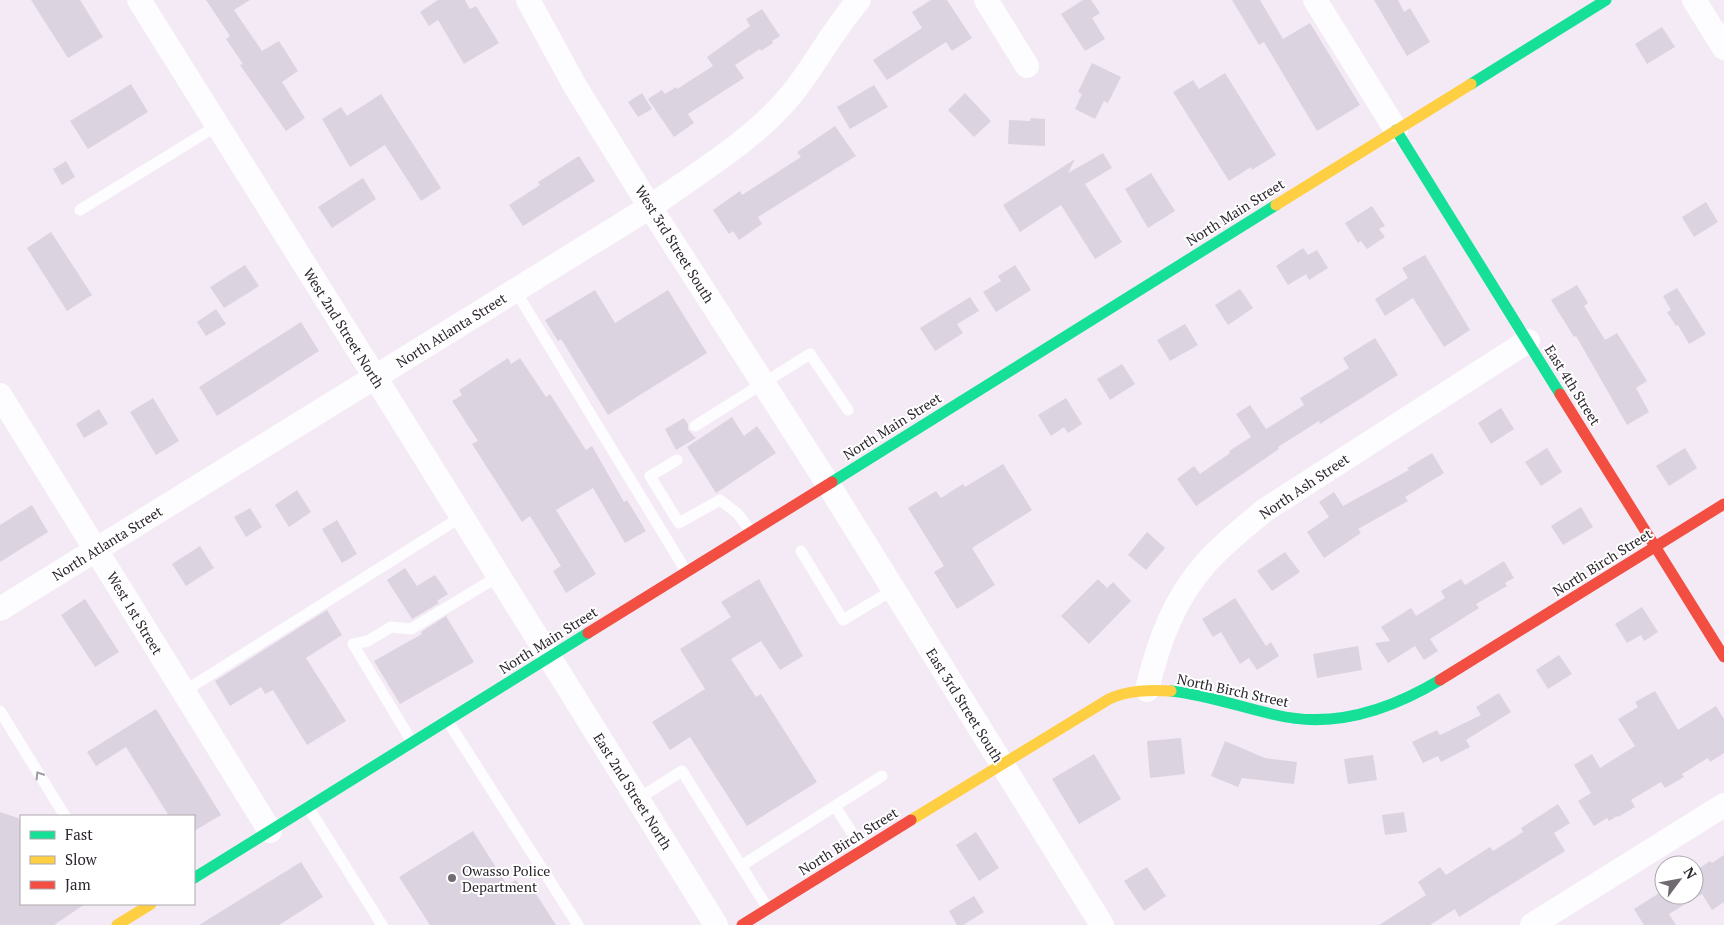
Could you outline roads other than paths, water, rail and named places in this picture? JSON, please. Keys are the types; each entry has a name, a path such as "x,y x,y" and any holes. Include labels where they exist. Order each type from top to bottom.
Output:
{"street":[{"name":"West 2nd Street North","path":"139,0 549,656"},
{"name":"West 3rd Street South","path":"528,0 575,86 828,484"},
{"name":"North Atlanta Street","path":"0,609 650,206 733,147 767,120 790,96 859,0"},
{"path":"986,0 1027,66"},
{"path":"1315,0 1396,130"},
{"name":"North Main Street","path":"195,877 1606,0"},
{"path":"1694,0 1724,48"},
{"name":"East 4th Street","path":"1396,130 1724,657"},
{"name":"North Ash Street","path":"1147,690 1152,668 1168,621 1185,589 1208,561 1234,536 1273,504 1528,341"},
{"name":"West 1st Street","path":"0,395 270,831"},
{"name":"East 3rd Street South","path":"828,484 1102,925"},
{"name":"North Birch Street","path":"742,925 862,849 1112,698 1147,690 1189,694 1232,703 1270,714 1301,719 1332,720 1356,717 1379,710 1410,698 1724,504"},
{"name":"East 2nd Street North","path":"549,656 716,925"},
{"path":"1532,925 1724,805"},
{"path":"117,925 150,905"}],"lane":[{"path":"80,210 218,125"},
{"path":"515,290 686,571"},
{"path":"695,426 810,354 848,410"},
{"path":"677,460 650,476 679,523 720,500 738,514 751,532"},
{"path":"184,692 462,517"},
{"path":"801,551 843,620 893,590"},
{"path":"412,742 353,644 368,641 392,627 411,629 499,576"},
{"path":"0,711 64,815"},
{"path":"447,720 578,925"},
{"path":"638,799 682,771 768,909"},
{"path":"741,866 882,776"},
{"path":"835,806 862,849"},
{"path":"308,807 382,925"}],"place":[{"name":"Owasso Police Department","path":"452,878"}]}
